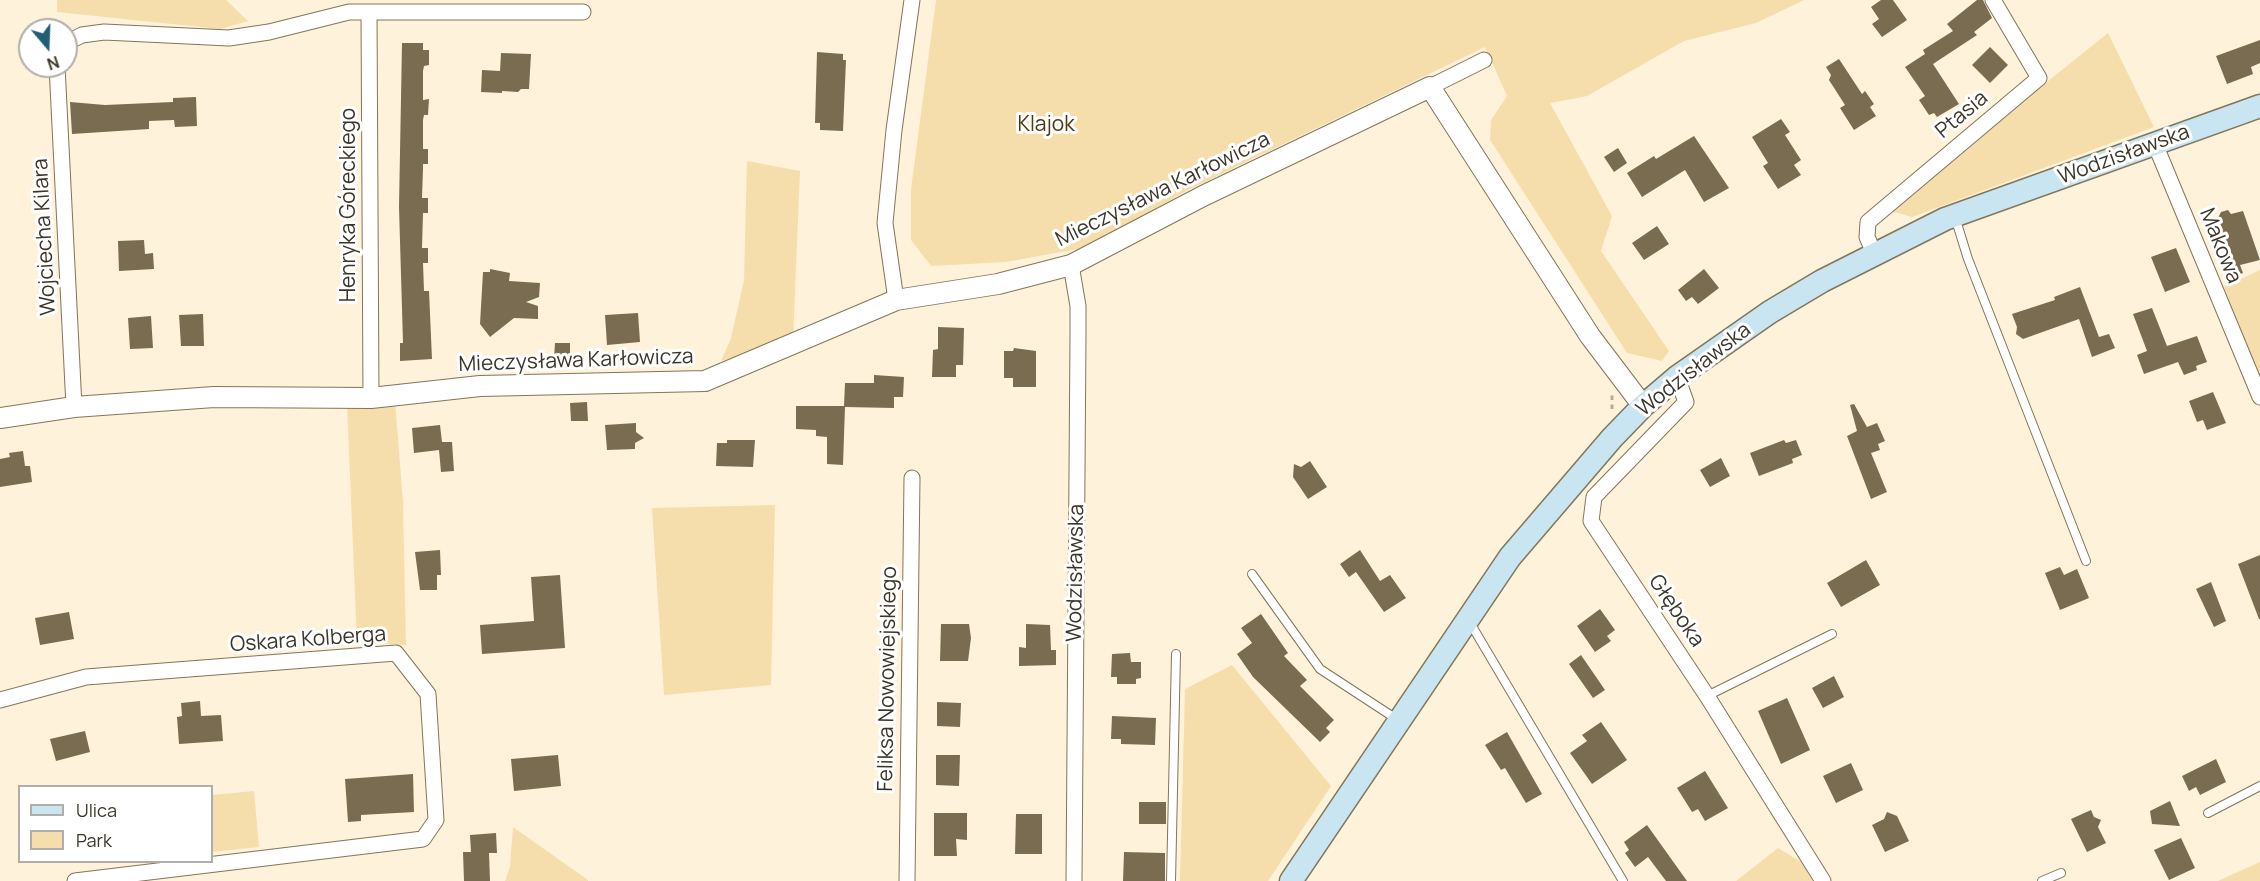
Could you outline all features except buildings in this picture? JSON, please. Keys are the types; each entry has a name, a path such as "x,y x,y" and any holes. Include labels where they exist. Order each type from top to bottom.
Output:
{"main road":[{"name":"Wodzisławska","path":"1291,881 1510,557 1643,406 1677,377 1770,312 1874,253 1954,216 2260,106"}],"street":[{"path":"896,300 885,224 894,130 912,0"},
{"name":"Ptasia","path":"1874,253 1867,237 1868,222 2039,78 1993,0"},
{"path":"78,37 104,32 229,38 269,32 351,6 369,12 584,12"},
{"name":"Henryka Góreckiego","path":"369,12 371,398"},
{"path":"1484,60 1430,87 1590,336 1643,406"},
{"name":"Wojciecha Kilara","path":"58,78 74,407"},
{"name":"Mieczysława Karłowicza","path":"0,417 74,407 214,397 371,398 480,386 705,381 896,300 998,284 1071,265 1203,196 1430,87"},
{"name":"Makowa","path":"2155,144 2260,397"},
{"name":"Wodzisławska","path":"1071,265 1078,306 1074,881"},
{"name":"Głęboka","path":"1677,377 1686,402 1594,497 1591,521 1707,696 1823,881"},
{"name":"Feliksa Nowowiejskiego","path":"907,881 912,478"},
{"name":"Oskara Kolberga","path":"0,700 86,677 396,653 428,694 436,820 423,840 75,881"}],"lane":[{"path":"1954,216 1968,259 2086,561"},
{"path":"1252,574 1320,669 1399,721"},
{"path":"1468,620 1623,881"},
{"path":"1707,696 1832,634"},
{"path":"1171,881 1176,654"},
{"path":"2208,813 2260,786"},
{"path":"2042,881 2061,873"}],"path":[{"path":"1605,417 1612,409 1612,390"}],"green space":[{"path":"57,0 226,0 248,21 220,29 57,12"},
{"name":"Klajok","path":"936,0 1804,0 1756,23 1684,41 1587,96 1550,103 1612,216 1601,251 1669,351 1662,361 1627,353 1490,140 1491,120 1507,96 1485,47 1186,191 1117,231 1078,249 1006,262 931,266 911,240 911,189"},
{"path":"2108,33 2154,127 1912,217 1887,210"},
{"path":"747,161 800,171 793,340 721,361 731,338 744,280"},
{"path":"2260,270 2260,380 2224,287"},
{"path":"395,401 403,502 406,645 357,642 347,405"},
{"path":"775,505 771,685 664,695 652,508"},
{"path":"1232,665 1331,786 1268,881 1180,881 1185,689"},
{"path":"254,791 259,847 213,852 213,795"},
{"path":"513,827 588,881 505,881 510,867"},
{"path":"1778,848 1803,863 1812,881 1736,881"},
{"path":"2260,862 2260,881 2218,881"}]}
